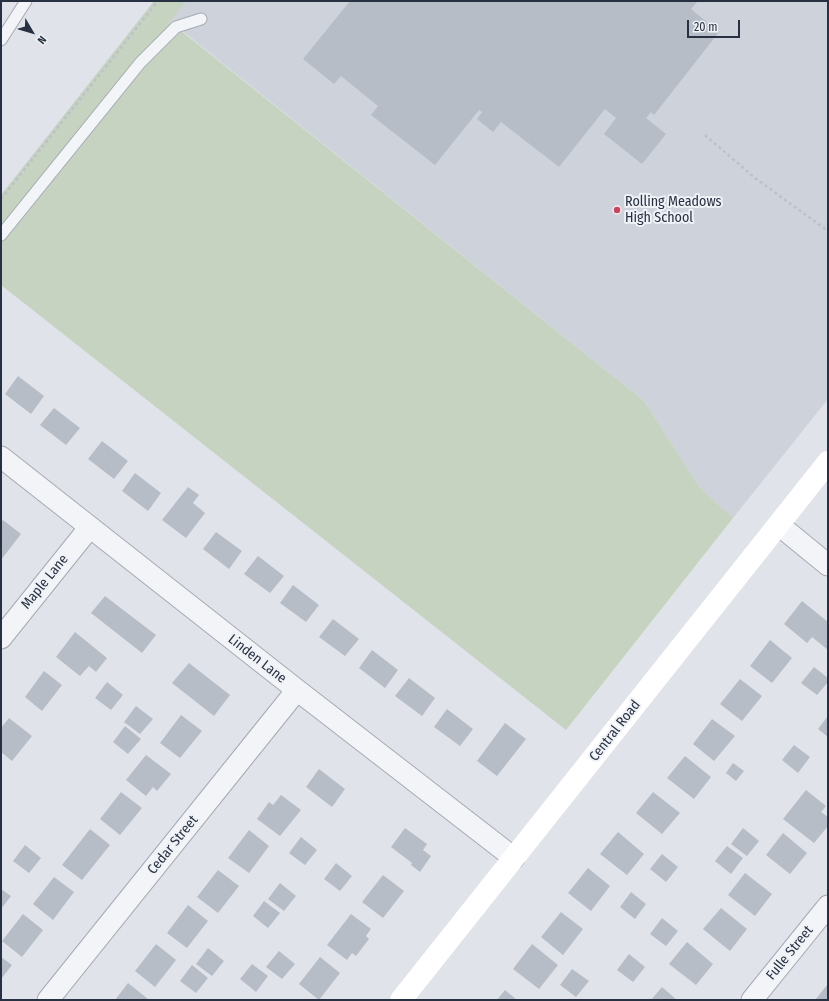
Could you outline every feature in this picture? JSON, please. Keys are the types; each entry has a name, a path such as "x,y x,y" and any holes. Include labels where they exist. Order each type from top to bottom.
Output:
{"street":[{"name":"Linden Lane","path":"1,457 297,690 514,858"},
{"name":"Central Road","path":"402,1000 828,462"},
{"path":"779,525 828,564"},
{"name":"Maple Lane","path":"1,638 90,527"},
{"name":"Cedar Street","path":"48,1000 297,690"},
{"name":"Fulle Street","path":"752,1000 828,906"}],"lane":[{"path":"1,40 26,1"},
{"path":"1,235 140,63 176,27 200,20"}],"path":[{"path":"1,199 158,1"},
{"path":"704,135 755,178 828,231"}],"shaded area":[{"name":"Rolling Meadows High School","path":"186,1 828,1 828,399 733,518 699,487 644,401 170,21"}],"green space":[{"path":"154,1 186,1 170,22 644,401 699,487 733,518 566,730 1,285 1,195"}],"building":[{"path":"350,1 698,1 691,9 719,32 654,115 651,112 646,118 666,134 642,164 604,134 616,118 605,109 559,167 501,122 493,132 477,119 482,112 479,110 435,165 371,115 378,106 341,76 334,84 303,59"},
{"path":"18,376 44,396 31,414 5,394"},
{"path":"54,408 80,428 66,445 40,425"},
{"path":"102,441 128,461 114,479 88,459"},
{"path":"135,473 161,493 148,511 122,491"},
{"path":"188,487 199,495 193,503 205,513 186,538 162,520"},
{"path":"3,520 21,534 1,560 1,523"},
{"path":"216,532 242,551 229,569 203,549"},
{"path":"258,556 284,576 270,593 244,574"},
{"path":"293,585 319,605 306,622 280,603"},
{"path":"105,596 156,635 142,653 91,613"},
{"path":"802,601 828,622 828,650 812,637 807,643 784,624"},
{"path":"333,619 359,639 345,656 319,637"},
{"path":"75,632 107,658 96,672 89,666 80,676 56,657"},
{"path":"770,640 792,658 772,683 750,666"},
{"path":"372,650 398,670 385,688 359,668"},
{"path":"189,663 230,695 214,716 172,683"},
{"path":"814,667 828,678 828,682 817,695 801,683"},
{"path":"44,671 62,685 42,711 25,697"},
{"path":"409,678 435,698 422,716 395,696"},
{"path":"740,679 762,696 742,721 720,704"},
{"path":"107,682 123,695 111,710 95,698"},
{"path":"136,706 153,719 140,734 124,722"},
{"path":"447,709 473,729 460,746 434,727"},
{"path":"181,715 202,731 180,758 160,743"},
{"path":"828,716 828,737 818,729"},
{"path":"9,718 32,736 12,761 1,752 1,728"},
{"path":"712,719 735,736 714,761 693,744"},
{"path":"505,723 526,739 497,776 477,761"},
{"path":"125,726 141,739 128,754 113,742"},
{"path":"794,745 810,757 798,773 782,760"},
{"path":"146,755 171,774 157,791 153,787 146,796 126,780"},
{"path":"685,756 711,777 694,799 667,778"},
{"path":"733,763 744,771 736,781 726,773"},
{"path":"319,769 345,789 332,807 306,787"},
{"path":"806,790 826,806 821,812 828,817 828,826 814,843 783,819"},
{"path":"121,792 142,808 120,835 100,819"},
{"path":"653,792 680,813 662,834 636,813"},
{"path":"281,795 301,810 280,836 257,819 269,802 273,805"},
{"path":"405,828 427,844 423,850 431,856 420,872 411,865 412,863 391,847"},
{"path":"743,828 759,841 747,856 731,844"},
{"path":"90,829 110,845 82,880 62,865"},
{"path":"249,830 269,846 249,873 228,858"},
{"path":"618,832 644,854 627,875 600,854"},
{"path":"783,833 807,853 790,874 766,855"},
{"path":"301,837 317,850 305,865 289,853"},
{"path":"25,845 41,858 29,873 13,861"},
{"path":"727,846 743,858 731,874 715,861"},
{"path":"662,854 678,867 666,882 650,869"},
{"path":"336,863 352,876 340,891 324,879"},
{"path":"588,868 610,886 591,911 568,893"},
{"path":"218,870 239,886 218,913 197,897"},
{"path":"745,873 772,894 755,916 728,895"},
{"path":"383,875 404,891 383,918 362,902"},
{"path":"54,877 74,892 53,920 33,904"},
{"path":"280,883 296,896 284,911 268,899"},
{"path":"1,889 11,896 1,909"},
{"path":"631,892 646,904 635,919 620,907"},
{"path":"264,901 280,913 268,928 253,916"},
{"path":"188,905 208,921 187,948 167,933"},
{"path":"721,908 747,929 730,951 703,929"},
{"path":"561,912 583,929 563,955 541,937"},
{"path":"23,914 43,930 22,957 2,941"},
{"path":"351,914 371,929 366,936 369,939 356,956 352,953 347,960 327,945"},
{"path":"662,918 678,931 666,946 650,934"},
{"path":"687,942 713,964 696,985 669,964"},
{"path":"156,944 176,960 155,987 135,971"},
{"path":"532,944 558,965 539,989 513,969"},
{"path":"208,948 224,961 212,976 196,964"},
{"path":"279,951 295,964 282,979 266,967"},
{"path":"629,954 645,967 633,982 617,970"},
{"path":"1,957 12,965 1,979"},
{"path":"320,957 340,973 319,1000 299,984"},
{"path":"252,964 268,976 256,992 240,979"},
{"path":"192,965 208,978 196,993 180,981"},
{"path":"572,969 589,981 576,997 560,985"},
{"path":"128,983 148,999 115,1000"},
{"path":"828,984 828,1000 815,1000"},
{"path":"662,987 677,1000 651,1000"},
{"path":"505,990 517,1000 497,1000"}],"place":[{"name":"Rolling Meadows High School","path":"617,210"}]}
